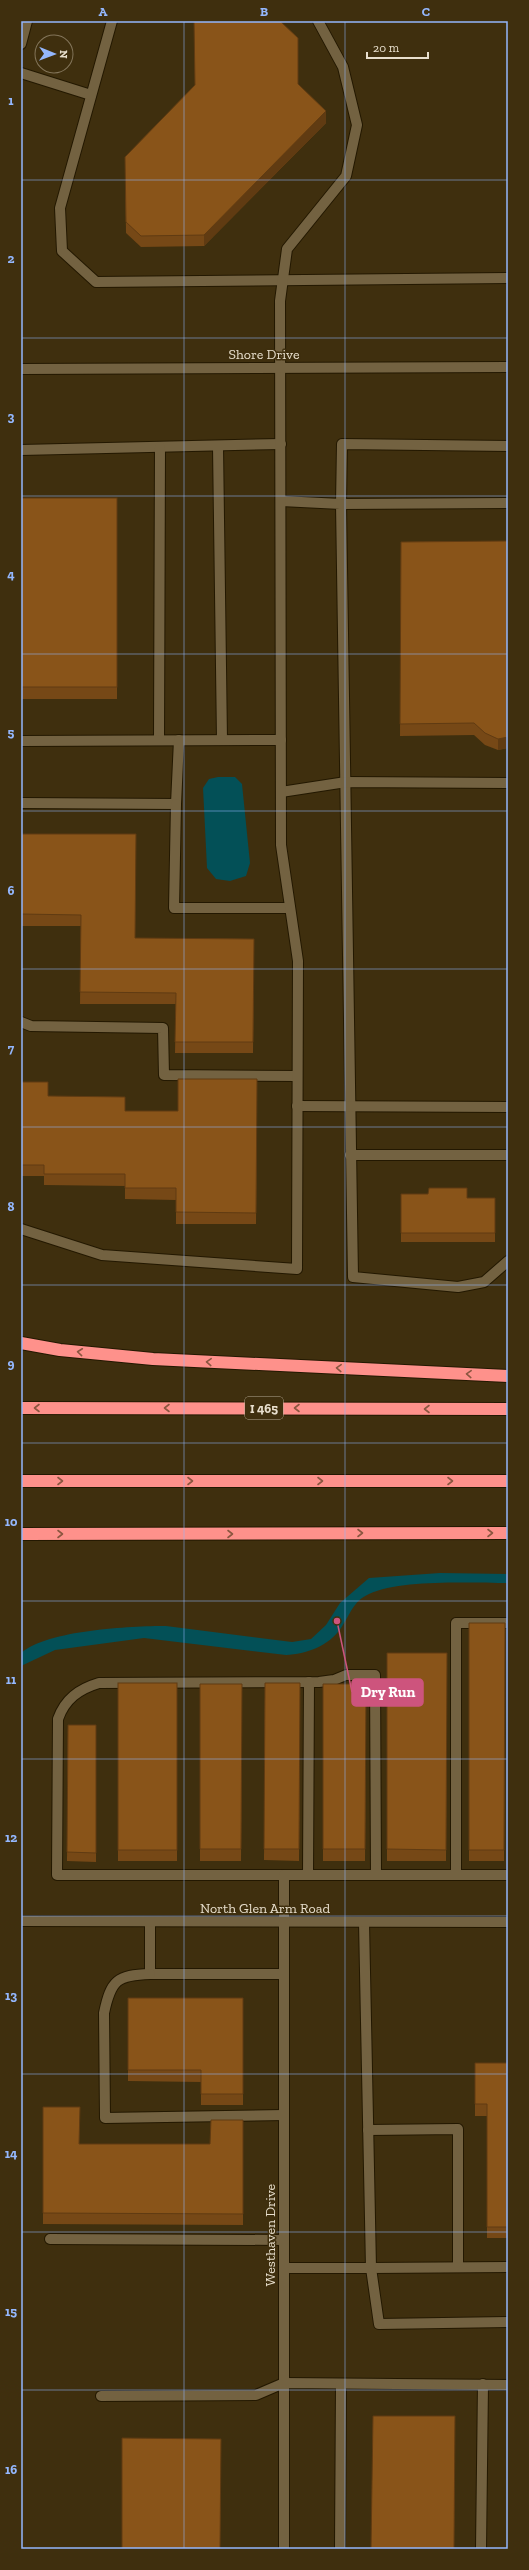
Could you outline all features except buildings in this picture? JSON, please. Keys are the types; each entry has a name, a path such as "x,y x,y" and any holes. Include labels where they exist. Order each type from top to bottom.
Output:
{"highway":[{"path":"21,1343 60,1350 153,1359 508,1376"},
{"name":"I 465","path":"21,1408 508,1409"},
{"path":"21,1481 508,1481"},
{"path":"21,1534 508,1533"}],"street":[{"path":"21,44 27,21"},
{"path":"112,21 60,208 62,251 96,282 508,278"},
{"path":"21,1229 102,1255 297,1269 298,960 281,845 280,301 287,249 346,176 357,125 343,67 318,21"},
{"path":"21,73 91,95"},
{"name":"Shore Drive","path":"21,369 508,367"},
{"path":"21,450 281,444"},
{"path":"508,446 342,444 341,504 353,1277 458,1287 484,1282 508,1261"},
{"path":"218,446 222,740"},
{"path":"159,740 160,447"},
{"path":"281,501 341,504 508,503"},
{"path":"180,740 176,804 174,908 290,908"},
{"path":"21,741 281,740"},
{"path":"281,792 346,782 508,783"},
{"path":"21,803 176,804"},
{"path":"21,1022 31,1026 163,1028 164,1076 297,1076"},
{"path":"297,1106 350,1108 508,1107"},
{"path":"350,1155 508,1155"},
{"path":"456,1875 456,1623 508,1622"},
{"path":"376,1874 375,1675 346,1675 334,1680 309,1682 98,1684 84,1688 74,1695 62,1708 58,1719 57,1875 284,1876 376,1874 508,1876"},
{"path":"308,1875 309,1682"},
{"name":"Westhaven Drive","path":"284,1876 284,2549"},
{"name":"North Glen Arm Road","path":"21,1921 508,1922"},
{"path":"150,1922 150,1974"},
{"path":"364,1922 371,2268 379,2324 508,2322"},
{"path":"284,1974 128,1975 118,1979 106,2002 104,2013 105,2118 284,2115"},
{"path":"368,2130 458,2129 458,2267"},
{"path":"50,2239 284,2240"},
{"path":"284,2268 508,2267"},
{"path":"101,2396 256,2395 284,2383 508,2384"},
{"path":"340,2549 341,2384"},
{"path":"481,2549 483,2384"}],"water":[{"path":"218,777 235,777 242,784 250,863 246,876 230,881 216,879 207,868 203,788 209,779"},
{"path":"440,1573 508,1574 508,1583 437,1583 399,1586 383,1589 369,1594 359,1600 355,1604 341,1628 330,1640 316,1648 301,1653 286,1655 144,1638 55,1650 21,1666 21,1653 34,1645 69,1634 111,1628 166,1626 292,1642 311,1639 326,1625 340,1603 369,1578"}],"place":[{"name":"Dry Run","path":"337,1621"}]}
